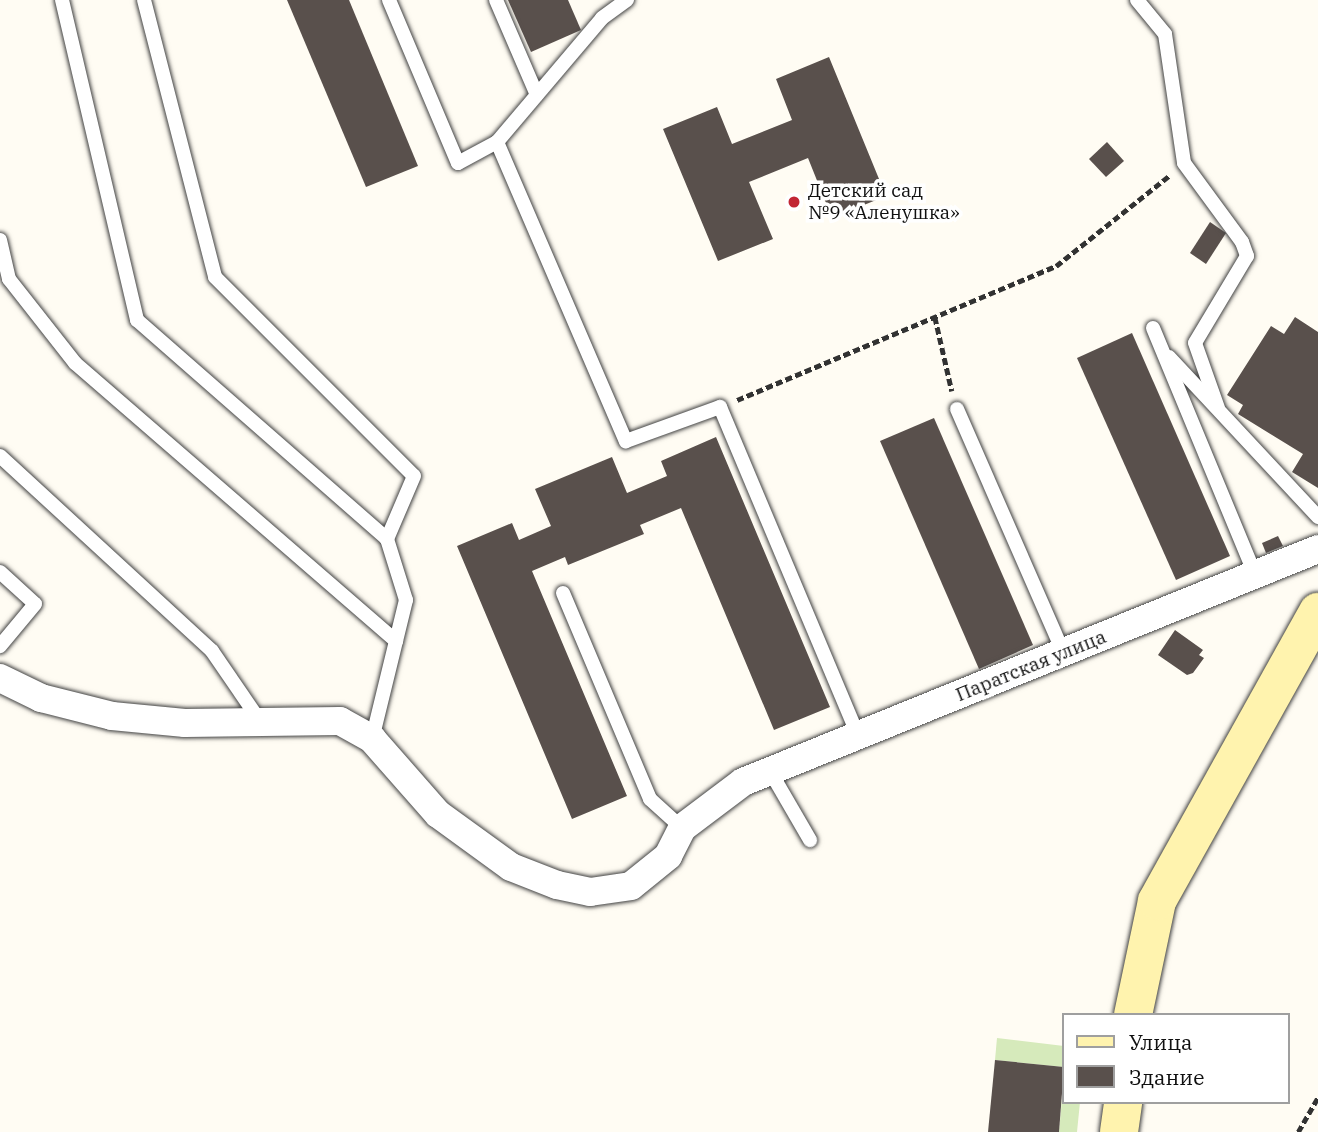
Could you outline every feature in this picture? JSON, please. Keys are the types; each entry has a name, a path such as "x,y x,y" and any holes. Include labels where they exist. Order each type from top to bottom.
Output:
{"main road":[{"path":"1133,1013 1157,901 1318,612"},
{"path":"1119,1132 1123,1104"}],"street":[{"name":"Паратская улица","path":"682,828 743,782 1318,549"},
{"path":"0,678 40,698 112,716 185,723 340,721 372,739 438,814 511,867 556,886 590,892 631,886 668,856 682,828"}],"lane":[{"path":"62,0 137,320 387,539 406,600 372,739"},
{"path":"144,0 215,277 414,476 387,539"},
{"path":"389,0 458,163 496,142 602,18 627,0"},
{"path":"496,0 537,95"},
{"path":"1137,0 1165,34 1185,163 1242,242 1247,256 1195,343 1218,408"},
{"path":"496,142 626,441 720,407 858,735"},
{"path":"0,240 5,278 75,363 396,641"},
{"path":"1153,328 1255,574"},
{"path":"1163,351 1318,517"},
{"path":"957,409 1063,652"},
{"path":"0,456 212,651 260,721"},
{"path":"0,572 35,604 0,646"},
{"path":"563,593 650,799 682,828"},
{"path":"770,771 810,840"}],"path":[{"path":"720,407 1056,266 1185,163"},
{"path":"935,317 957,409"},
{"path":"1298,1132 1318,1098"}],"green space":[{"path":"997,1038 1062,1046 1062,1067 995,1060"},
{"path":"1062,1098 1062,1104 1080,1104 1077,1132 1059,1132"}],"building":[{"path":"287,0 349,0 418,166 366,187"},
{"path":"508,0 568,0 581,30 531,52"},
{"path":"829,57 886,196 832,218 808,158 749,182 773,239 718,261 663,129 717,107 732,144 792,120 776,79"},
{"path":"1107,142 1124,161 1106,177 1089,159"},
{"path":"1210,222 1226,233 1206,264 1190,253"},
{"path":"1295,317 1318,332 1318,488 1292,472 1303,454 1238,414 1243,405 1227,395 1271,326 1284,334"},
{"path":"1132,333 1230,556 1176,580 1077,358"},
{"path":"934,418 1033,645 979,669 880,441"},
{"path":"716,437 830,707 774,730 681,508 640,525 644,534 568,565 565,557 532,571 627,796 572,819 457,546 512,523 519,540 551,526 535,489 612,457 627,493 667,476 661,461"},
{"path":"1278,536 1283,546 1266,553 1262,543"},
{"path":"1175,630 1203,650 1199,655 1204,658 1193,673 1187,675 1158,655"},
{"path":"995,1060 1062,1067 1059,1132 988,1132"}],"place":[{"name":"Детский сад №9 «Аленушка»","path":"794,202"}]}
